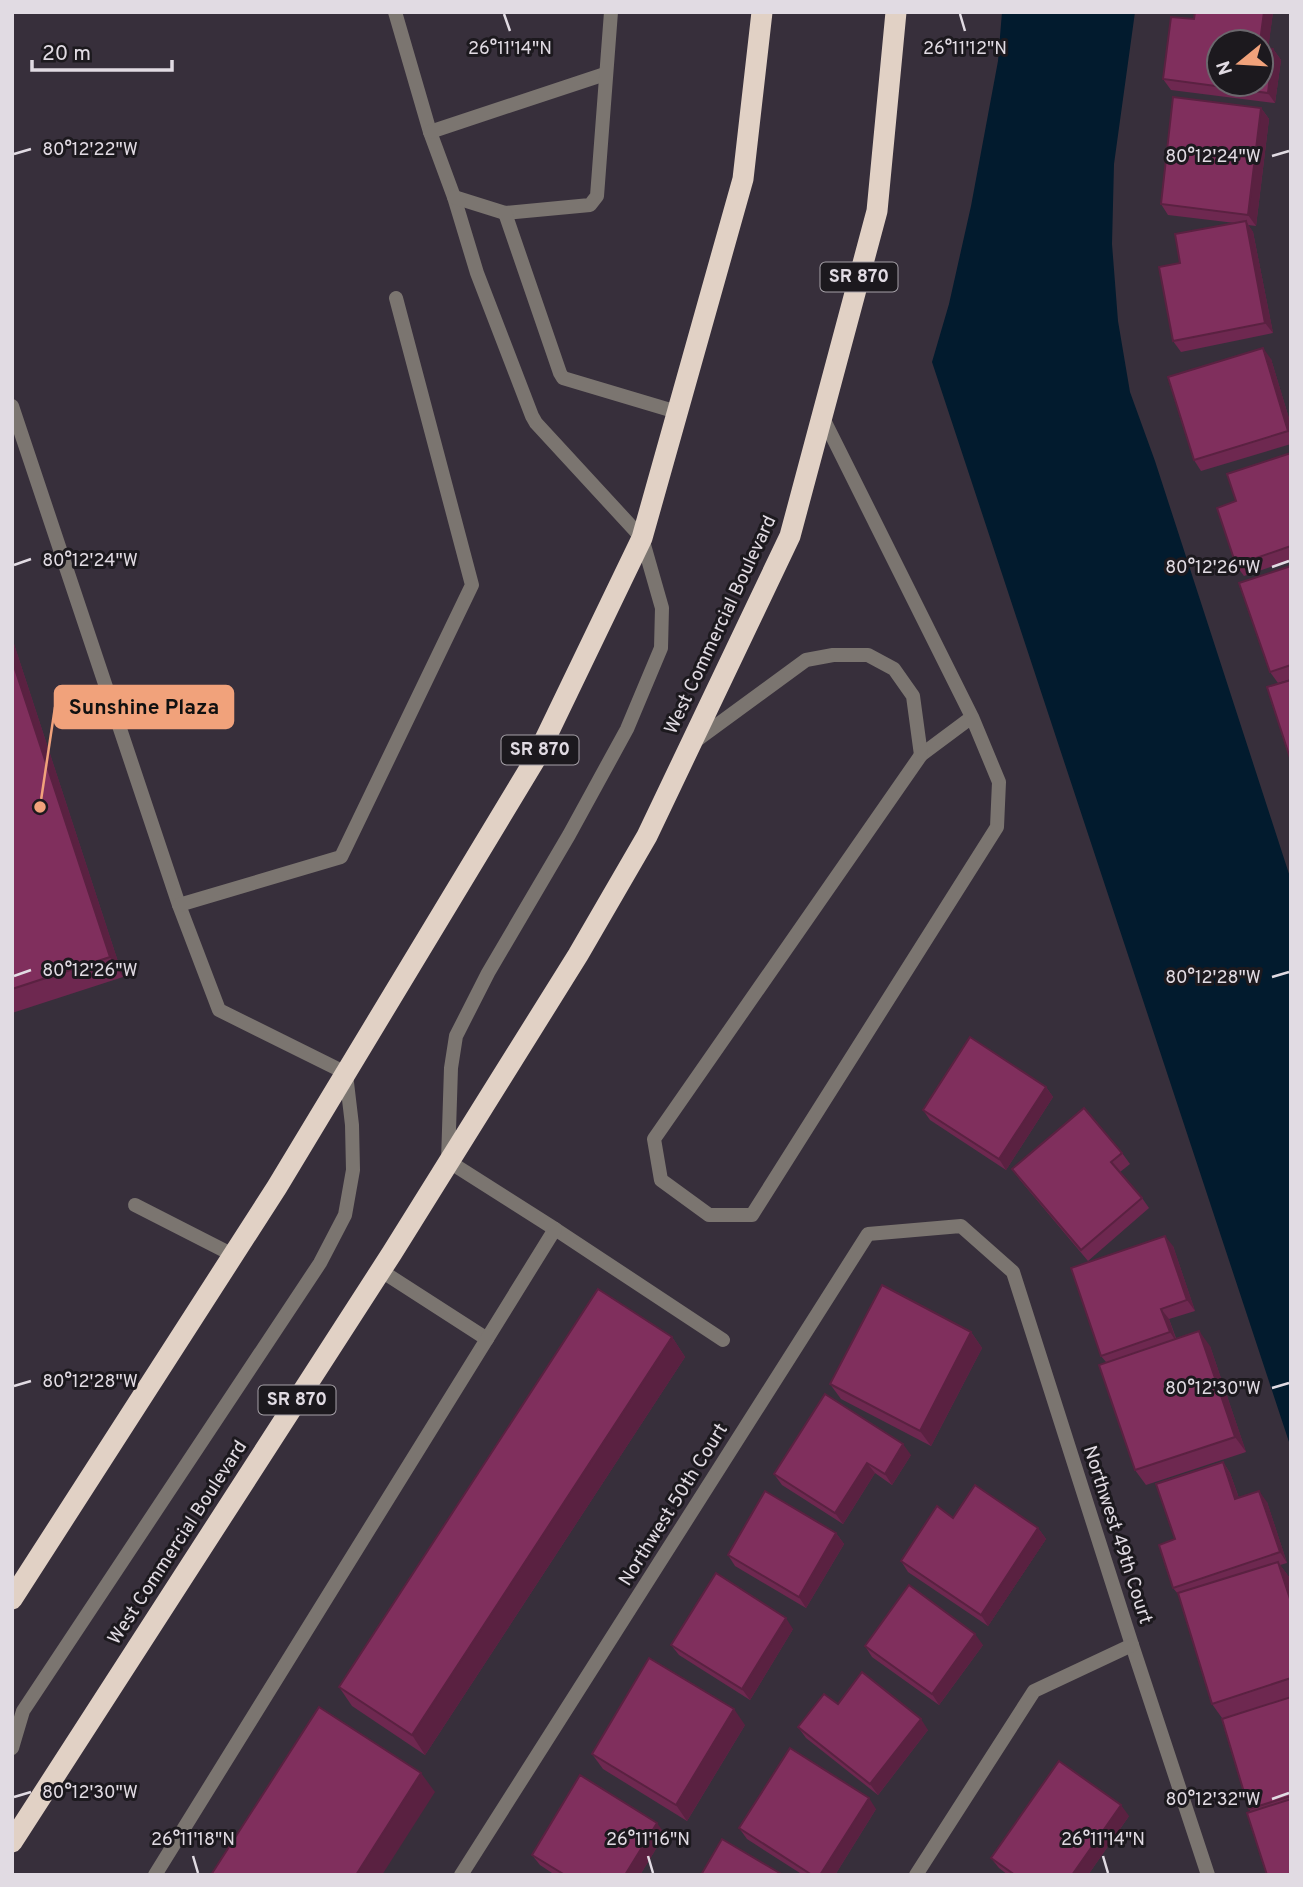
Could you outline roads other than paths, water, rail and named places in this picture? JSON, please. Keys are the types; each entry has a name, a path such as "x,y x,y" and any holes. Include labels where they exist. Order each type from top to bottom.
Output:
{"highway":[{"name":"SR 870","path":"12,1599 277,1187 536,758 642,538 743,179 762,12"},
{"name":"West Commercial Boulevard","path":"12,1842 380,1270 578,955 640,848 691,744 790,536 877,211 896,12"}],"street":[{"path":"395,12 430,132 454,197 477,273 536,424 642,538 662,608 661,648 627,729 488,973 456,1036 451,1068 448,1161 723,1340"},
{"path":"454,197 505,213 590,205 594,201 597,196 611,12"},
{"path":"430,132 605,74"},
{"path":"505,213 563,379 677,412"},
{"path":"179,905 341,857 472,585 396,298"},
{"path":"12,406 179,905 219,1010 346,1073"},
{"path":"822,416 972,718 999,782 997,827 752,1214 709,1215 661,1180 654,1139 921,755 972,718"},
{"path":"691,744 806,660 833,655 868,655 894,669 913,696 921,755"},
{"name":"West Commercial Boulevard","path":"12,1748 23,1711 320,1263 345,1214 352,1170 352,1125 346,1073"},
{"path":"135,1205 233,1255"},
{"name":"Northwest 49th Court","path":"961,1226 1013,1272 1208,1875"},
{"name":"Northwest 50th Court","path":"461,1875 868,1234 961,1226"},
{"path":"155,1875 555,1229"},
{"path":"380,1270 487,1339"},
{"path":"916,1875 1034,1692 1132,1645"}],"water":[{"path":"1002,12 1135,12 1114,164 1112,244 1118,321 1130,392 1155,461 1291,880 1291,1448 932,362 949,304 971,206 998,61"}],"place":[{"name":"Sunshine Plaza","path":"40,807"}]}
